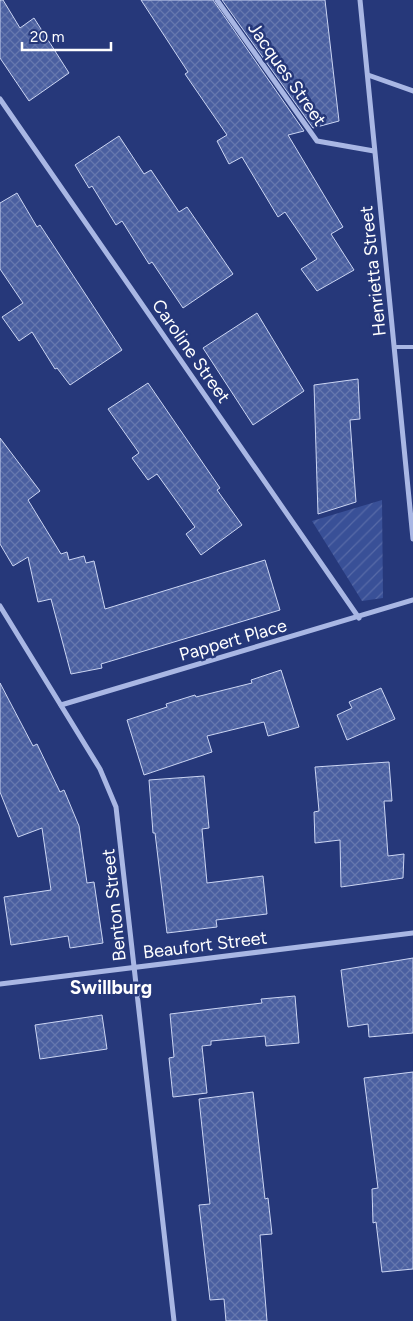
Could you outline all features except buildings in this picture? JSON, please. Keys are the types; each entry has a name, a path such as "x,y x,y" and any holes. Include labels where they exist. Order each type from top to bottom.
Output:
{"street":[{"name":"Jacques Street","path":"217,0 317,141 374,151"},
{"name":"Henrietta Street","path":"360,0 413,539"},
{"path":"368,75 413,91"},
{"name":"Caroline Street","path":"0,99 359,618"},
{"name":"Pappert Place","path":"61,705 359,618 413,600"},
{"name":"Benton Street","path":"0,606 100,769 116,807 174,1321"},
{"name":"Beaufort Street","path":"0,984 413,933"}],"lane":[{"path":"394,347 413,347"}],"shaded area":[{"path":"382,500 383,598 362,601 312,521"}],"district":[{"name":"Swillburg","path":"111,987"}]}
